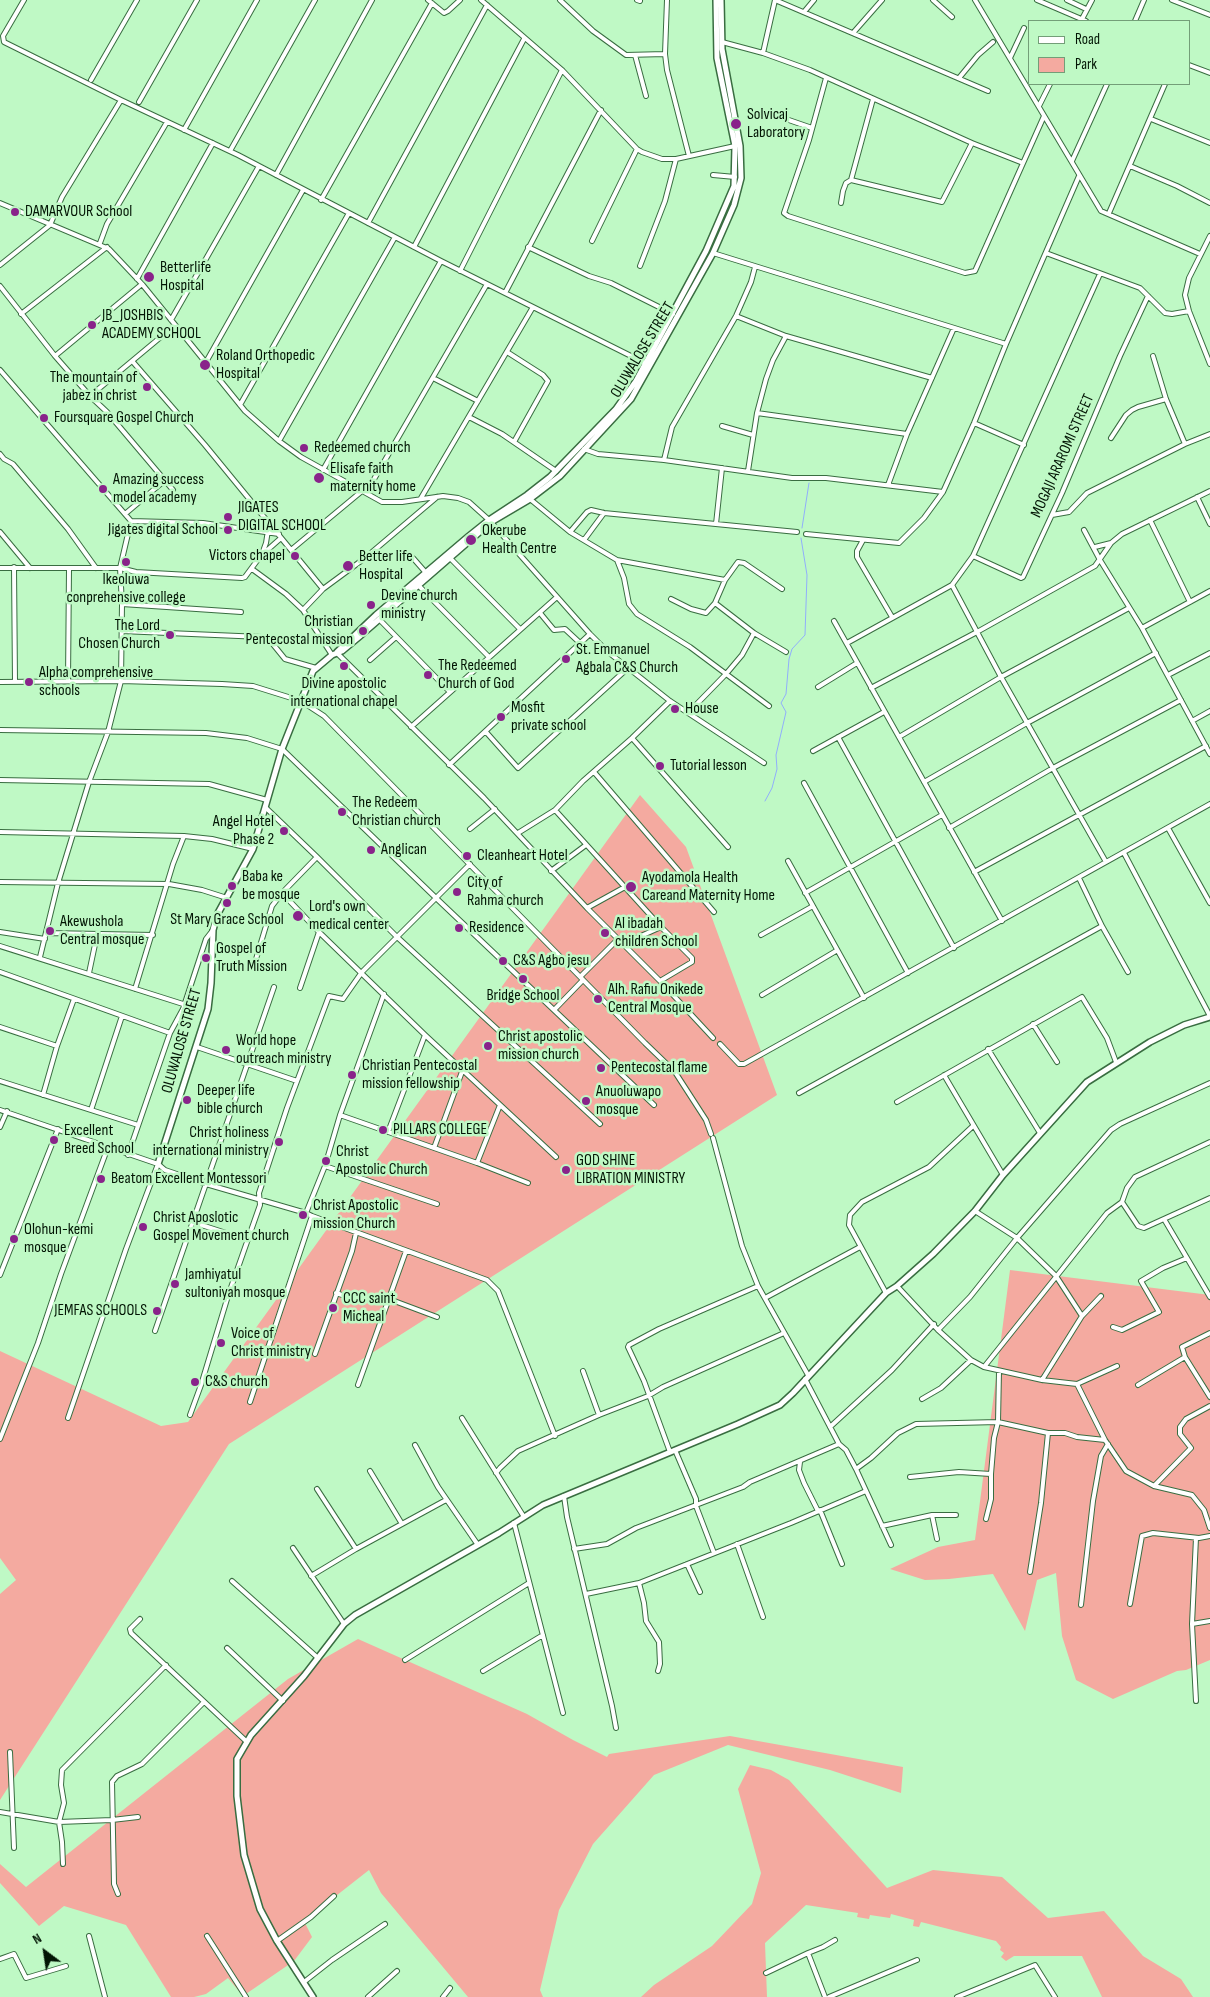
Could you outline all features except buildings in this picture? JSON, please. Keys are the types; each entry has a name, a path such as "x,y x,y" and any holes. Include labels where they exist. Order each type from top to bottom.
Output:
{"street":[{"path":"24,0 10,22 3,36 3,41 121,100 230,151 321,200 645,363"},
{"path":"91,80 137,0"},
{"path":"139,102 197,0"},
{"path":"184,130 257,0"},
{"path":"230,151 314,0"},
{"path":"276,175 372,0"},
{"path":"321,200 430,2 444,13 448,12 460,0"},
{"path":"481,0 562,70 637,149 655,158 676,159 735,146"},
{"path":"560,0 593,31 623,54 665,54"},
{"path":"667,0 665,54 676,108 689,156"},
{"name":"OLUWALOSE STREET","path":"334,654 342,651 418,585 427,574 450,558 490,521 530,499 560,476 631,399 725,211 735,177 735,146 717,58 716,0"},
{"name":"OLUWALOSE STREET","path":"68,1418 126,1249 158,1164 197,1047 210,996 213,930 217,915 253,849 282,749 313,671 376,615 490,521 527,495 556,471 627,395 713,253 734,204 741,178 740,146 722,42 721,0"},
{"path":"763,53 775,0 988,91"},
{"path":"804,12 814,0"},
{"path":"853,33 882,0"},
{"path":"933,0 952,17"},
{"path":"975,0 1101,211 1200,254"},
{"path":"1037,0 1081,20 1092,0"},
{"path":"1068,0 1086,10"},
{"path":"1134,20 1144,0"},
{"path":"1172,0 1210,15"},
{"path":"368,223 487,5"},
{"path":"1010,58 1024,28"},
{"path":"414,247 524,39"},
{"path":"722,42 763,53 826,78 972,143 1023,163"},
{"path":"959,78 978,54 993,42"},
{"path":"635,55 646,96"},
{"path":"1190,65 1210,73"},
{"path":"460,271 562,70"},
{"path":"826,78 784,213 965,274 975,271 1044,116"},
{"path":"1039,106 1050,85"},
{"path":"1072,161 1106,85"},
{"path":"1109,213 1166,85"},
{"path":"841,203 846,183 851,180 873,99"},
{"path":"0,265 50,225 62,197 121,100"},
{"path":"505,293 601,110"},
{"path":"783,118 812,128"},
{"path":"1151,118 1210,144"},
{"path":"100,243 107,224 167,122"},
{"path":"137,278 213,143"},
{"path":"851,180 942,202 972,143"},
{"path":"592,240 637,149"},
{"path":"640,266 665,201 676,159"},
{"path":"171,320 259,166"},
{"path":"1130,166 1177,186 1210,203"},
{"path":"713,175 735,177"},
{"path":"806,534 899,543 924,518 943,492 1079,176"},
{"path":"206,362 303,190"},
{"path":"0,203 107,247 137,278 240,405 279,441 301,457 382,502 390,503 450,496 464,499 490,521 590,634 628,668 688,714 764,763"},
{"path":"240,405 349,214"},
{"path":"1210,236 1186,287 1185,295 1210,364"},
{"path":"279,441 395,237"},
{"path":"21,314 107,247"},
{"path":"528,247 589,276 611,283 672,314"},
{"path":"713,253 1006,344"},
{"path":"1046,253 1140,288 1165,313 1172,314 1189,310"},
{"path":"323,470 441,261"},
{"path":"664,460 672,427 736,316 751,282 755,267"},
{"path":"847,644 952,585 974,556 1100,274"},
{"path":"55,356 142,284"},
{"path":"291,550 364,492 487,284"},
{"path":"0,286 55,356 90,396 107,412 173,490"},
{"name":"MOGAJI ARAROMI STREET","path":"974,556 1021,578 1023,577 1148,296"},
{"path":"422,498 533,307"},
{"path":"736,316 786,336 932,378"},
{"path":"90,396 174,326"},
{"path":"888,485 907,434 954,328"},
{"path":"748,471 757,414 773,360 786,336"},
{"path":"507,352 543,375 548,381 514,442"},
{"path":"1153,356 1166,399 1185,444"},
{"path":"133,362 205,445 323,589"},
{"path":"0,370 132,521 202,523 268,532 280,536"},
{"path":"433,378 478,401"},
{"path":"1111,438 1126,415 1132,410 1138,406 1166,399"},
{"path":"757,414 907,434"},
{"path":"470,417 514,442 556,471"},
{"path":"974,423 1024,445"},
{"path":"722,426 753,435"},
{"path":"1052,515 1069,512 1087,493 1185,444 1210,434"},
{"path":"584,449 598,454 664,460 792,478 826,478 943,492"},
{"path":"0,454 4,459 13,464 68,530 96,568"},
{"path":"716,524 722,468"},
{"path":"125,514 164,481"},
{"path":"1095,547 1111,542 1122,534 1210,491"},
{"path":"303,610 323,589 365,558 437,497"},
{"path":"1197,498 1210,524"},
{"path":"530,499 570,532 617,560 725,580"},
{"path":"570,532 589,511 797,532"},
{"path":"584,540 604,513"},
{"path":"1150,520 1190,602"},
{"path":"40,957 58,883 89,782 108,732 121,681 122,604 120,568 132,521"},
{"path":"262,554 269,524"},
{"path":"1084,530 1095,547 1100,560 1142,628 1210,754"},
{"path":"0,532 30,568"},
{"path":"0,568 120,568 136,572 242,578 245,577 262,554 280,536"},
{"path":"863,540 857,551 857,557 892,618"},
{"path":"871,688 977,632 1095,566 1111,542"},
{"path":"405,555 413,558 427,574"},
{"path":"450,558 520,629"},
{"path":"617,560 624,578 629,604 637,614 690,648 769,706"},
{"path":"671,598 691,609 704,613 708,612 715,603 725,580 736,562 744,562 782,589"},
{"path":"14,567 15,682"},
{"path":"68,681 69,569"},
{"path":"252,569 286,594 303,610 334,654 495,809 617,940 660,981 713,1038"},
{"path":"418,585 489,657"},
{"path":"952,585 1026,723 1106,862"},
{"path":"1142,628 1210,591"},
{"path":"411,727 557,597"},
{"path":"715,603 754,633 786,652"},
{"path":"122,604 241,612"},
{"path":"899,737 1001,677 1129,608"},
{"path":"540,613 554,630 565,629 580,643"},
{"path":"379,619 450,692"},
{"path":"834,621 1002,921"},
{"path":"121,631 262,637 272,643 285,659 316,668"},
{"path":"688,714 742,655 754,633"},
{"path":"449,765 590,634"},
{"path":"370,660 396,637"},
{"path":"924,782 1026,723 1156,653"},
{"path":"1168,675 1210,653"},
{"path":"818,687 857,663"},
{"path":"486,732 518,768 628,668"},
{"path":"0,682 121,681 254,686 301,701 324,716 675,1072 706,1120 742,1246 758,1286 839,1444 846,1450 856,1469 891,1545"},
{"path":"949,828 1053,768 1181,700"},
{"path":"518,833 554,810 670,701"},
{"path":"1192,720 1210,711"},
{"path":"813,751 884,712"},
{"path":"0,730 206,733 247,738 282,749 654,1105"},
{"path":"838,737 954,948"},
{"path":"632,738 728,846"},
{"path":"974,872 1206,746"},
{"path":"594,772 714,912"},
{"path":"0,780 209,784 267,800"},
{"path":"804,784 908,973"},
{"path":"720,1044 738,1064 744,1064 1210,804"},
{"path":"265,807 396,936 600,1124"},
{"path":"470,829 495,809"},
{"path":"554,810 693,960 660,981"},
{"path":"805,893 942,815"},
{"path":"1168,828 1210,903"},
{"path":"0,832 184,836 212,839 253,849"},
{"path":"135,989 153,935 173,864 184,836"},
{"path":"552,871 586,845"},
{"path":"314,1997 277,1941 260,1909 244,1855 236,1775 237,1759 246,1742 283,1701 344,1624 363,1611 524,1517 564,1496 780,1405 886,1293 897,1286 933,1254 975,1211 1003,1175 1087,1082 1116,1062 1167,1034 1210,1016 1124,853"},
{"path":"253,969 272,906 282,892 317,857"},
{"path":"788,861 836,951 864,998"},
{"path":"190,1415 225,1304 260,1205 259,1193 296,1081 329,996 343,999 362,972 470,864"},
{"path":"1080,878 1102,926 1128,972"},
{"path":"0,882 168,884 202,890 227,898"},
{"path":"587,908 625,887"},
{"path":"282,892 319,932 556,1157"},
{"path":"761,934 813,906"},
{"path":"799,1093 1102,926"},
{"path":"623,944 661,927"},
{"path":"128,1155 170,1033 180,1016 206,939 213,930"},
{"path":"0,932 45,939"},
{"path":"47,932 97,935 153,935"},
{"path":"300,988 319,932"},
{"path":"89,973 97,935"},
{"path":"554,1010 617,940"},
{"path":"0,946 40,957 183,1004"},
{"path":"762,995 836,951"},
{"path":"0,972 170,1033"},
{"path":"155,1331 274,987"},
{"path":"306,1213 325,1166 340,1115 384,994"},
{"path":"897,1102 1082,997 1107,1038 1116,1062"},
{"path":"42,1095 74,999"},
{"path":"91,1110 122,1016"},
{"path":"1033,1024 1057,1062"},
{"path":"0,1027 57,1046"},
{"path":"388,1132 425,1034"},
{"path":"197,1047 296,1081"},
{"path":"988,1049 1040,1133"},
{"path":"434,1148 463,1069"},
{"path":"944,1075 1003,1175"},
{"path":"0,1081 138,1125"},
{"path":"938,1330 970,1297 1017,1238 1115,1127 1210,1083"},
{"path":"477,1163 500,1105"},
{"path":"0,1110 158,1164 165,1170 206,1184 306,1213 356,1233 473,1274 494,1285 555,1436"},
{"path":"0,1127 7,1112"},
{"path":"340,1115 528,1183"},
{"path":"886,1293 860,1247 848,1219 854,1209 862,1202 929,1167 973,1126"},
{"path":"0,1275 58,1129"},
{"path":"984,1366 1108,1213 1122,1202 1127,1188 1135,1177 1210,1142"},
{"path":"0,1439 38,1343 61,1274 108,1147"},
{"path":"325,1166 437,1204"},
{"path":"1122,1202 1138,1226 1144,1228 1210,1198"},
{"path":"975,1211 1017,1238 1056,1276 1082,1316"},
{"path":"250,1402 312,1216"},
{"path":"1164,1219 1210,1297"},
{"path":"192,1222 248,1240"},
{"path":"315,1354 356,1233"},
{"path":"765,1298 860,1247"},
{"path":"358,1385 406,1251"},
{"path":"1113,1328 1122,1330 1158,1312 1141,1281 1163,1268 1187,1258"},
{"path":"714,1553 696,1506 696,1499 648,1396 644,1381 628,1347 631,1343 758,1286"},
{"path":"897,1286 938,1330 971,1360 984,1366 1042,1380 1077,1384 1117,1366"},
{"path":"336,1293 354,1299"},
{"path":"1042,1380 1082,1316 1101,1296"},
{"path":"389,1299 437,1317"},
{"path":"830,1427 892,1370 934,1324"},
{"path":"1210,1333 1182,1347 1185,1357 1210,1397"},
{"path":"496,1473 518,1451 599,1415 648,1396 663,1387 730,1356 784,1334"},
{"path":"1138,1385 1185,1357"},
{"path":"922,1398 941,1388 971,1360"},
{"path":"583,1371 599,1415"},
{"path":"986,1519 991,1499 994,1438 998,1422 999,1371"},
{"path":"1077,1384 1106,1442 1126,1471 1154,1486 1192,1495 1204,1510 1210,1528"},
{"path":"1154,1486 1191,1448 1180,1434 1180,1427 1186,1419 1210,1406"},
{"path":"462,1418 524,1517"},
{"path":"856,1469 898,1433 916,1424 998,1422 1048,1433 1064,1433 1106,1442"},
{"path":"1030,1572 1041,1503 1048,1433"},
{"path":"1081,1605 1093,1501 1101,1456 1106,1442"},
{"path":"574,1549 607,1544 636,1528 691,1506 696,1506 744,1488 750,1482 839,1444"},
{"path":"415,1445 446,1500 478,1545"},
{"path":"800,1462 799,1470 804,1483 819,1511 842,1564"},
{"path":"370,1471 402,1524"},
{"path":"910,1477 959,1472 991,1474"},
{"path":"317,1489 356,1549"},
{"path":"586,1594 639,1583 866,1491"},
{"path":"564,1496 574,1549 616,1728"},
{"path":"311,1576 446,1500"},
{"path":"1204,1510 1210,1509"},
{"path":"882,1526 932,1515 956,1515"},
{"path":"932,1515 937,1539"},
{"path":"514,1524 563,1713"},
{"path":"1130,1604 1142,1536 1153,1533 1196,1538 1210,1536"},
{"path":"1196,1538 1192,1624 1196,1701"},
{"path":"738,1544 763,1617"},
{"path":"293,1548 344,1624"},
{"path":"687,1564 700,1592"},
{"path":"232,1582 318,1658"},
{"path":"405,1660 529,1582"},
{"path":"639,1583 646,1621 659,1642 660,1664 658,1671"},
{"path":"140,1619 130,1631 246,1742"},
{"path":"1192,1624 1210,1622"},
{"path":"483,1671 543,1635"},
{"path":"227,1648 283,1701"},
{"path":"63,1864 59,1822 64,1803 61,1785 62,1770 166,1665"},
{"path":"118,1894 114,1884 112,1786 114,1778 142,1764 204,1702"},
{"path":"10,1752 14,1848"},
{"path":"0,1812 59,1822 138,1817"},
{"path":"277,1941 311,1917 334,1896"},
{"path":"304,1982 332,1960 385,1924"},
{"path":"90,1936 105,1997"},
{"path":"207,1936 246,1997"},
{"path":"766,1973 835,1940"},
{"path":"808,1953 824,1997"},
{"path":"0,1959 14,1954 26,1978 66,1966"},
{"path":"830,1997 917,1960"},
{"path":"957,1997 1035,1965 1055,1997"},
{"path":"368,1997 397,1971"},
{"path":"443,1997 450,1988"}],"green space":[{"path":"640,795 686,847 777,1095 229,1444 0,1800 0,1594 16,1580 0,1558 0,1351 161,1426 188,1422"},
{"path":"1010,1270 1210,1295 1210,1660 1186,1670 1177,1671 1113,1699 1076,1680 1062,1636 1056,1573 1037,1580 1025,1631 993,1574 925,1580 890,1569 938,1547 975,1540"},
{"path":"358,1639 527,1714 607,1757 609,1754 730,1736 903,1767 901,1793 830,1770 728,1745 654,1775 593,1844 559,1910 540,1990 543,1997 468,1997 381,1893 369,1870 304,1921 312,1937 294,1961 243,1996 228,1978 206,1994 194,1997 171,1997 126,1925 64,1906 39,1926 0,1883 0,1864 26,1887 288,1679"},
{"path":"750,1765 771,1770 789,1780 887,1888 933,1870 1002,1877 1048,1918 1104,1911 1143,1956 1181,1979 1193,1997 1102,1997 1082,1956 1014,1956 1006,1961 1001,1957 1004,1953 1000,1950 1001,1947 996,1941 921,1922 919,1927 913,1926 914,1920 891,1914 890,1918 870,1915 869,1919 857,1917 858,1913 806,1905 765,1943 767,1997 641,1997 654,1985 712,1946 752,1904 761,1873 738,1789"}],"waterway":[{"path":"802,528 809,483"},
{"path":"765,801 772,788 777,769 776,755 786,712 781,703 786,694 789,659 792,649 805,635 807,575 801,538"}],"place":[{"name":"Solvicaj Laboratory","path":"736,124"},
{"name":"DAMARVOUR School","path":"15,212"},
{"name":"Betterlife Hospital","path":"149,277"},
{"name":"JB_JOSHBIS ACADEMY SCHOOL","path":"92,325"},
{"name":"Roland Orthopedic Hospital","path":"205,365"},
{"name":"The mountain of jabez in christ","path":"147,387"},
{"name":"Foursquare Gospel Church","path":"44,418"},
{"name":"Redeemed church","path":"304,448"},
{"name":"Elisafe faith maternity home","path":"319,478"},
{"name":"Amazing success model academy","path":"103,489"},
{"name":"JIGATES DIGITAL SCHOOL","path":"228,517"},
{"name":"Jigates digital School","path":"228,530"},
{"name":"Okerube Health Centre","path":"471,540"},
{"name":"Victors chapel","path":"295,556"},
{"name":"Ikeoluwa conprehensive college","path":"126,562"},
{"name":"Better life Hospital","path":"348,566"},
{"name":"Devine church ministry","path":"371,605"},
{"name":"Christian Pentecostal mission","path":"363,631"},
{"name":"The Lord Chosen Church","path":"170,635"},
{"name":"St. Emmanuel Agbala C&S Church","path":"566,659"},
{"name":"Divine apostolic international chapel","path":"344,666"},
{"name":"The Redeemed Church of God","path":"428,675"},
{"name":"Alpha comprehensive schools","path":"29,682"},
{"name":"House","path":"675,709"},
{"name":"Mosfit private school","path":"501,717"},
{"name":"Tutorial lesson","path":"660,766"},
{"name":"The Redeem Christian church","path":"342,812"},
{"name":"Angel Hotel Phase 2","path":"284,831"},
{"name":"Anglican","path":"371,850"},
{"name":"Cleanheart Hotel","path":"467,856"},
{"name":"Baba ke be mosque","path":"232,886"},
{"name":"Ayodamola Health Careand Maternity Home","path":"631,887"},
{"name":"City of Rahma church","path":"457,892"},
{"name":"St Mary Grace School","path":"227,903"},
{"name":"Lord's own medical center","path":"298,916"},
{"name":"Residence","path":"459,928"},
{"name":"Akewushola Central mosque","path":"50,931"},
{"name":"Al ibadah children School","path":"605,933"},
{"name":"Gospel of Truth Mission","path":"206,958"},
{"name":"C&S Agbo jesu","path":"503,961"},
{"name":"Bridge School","path":"523,979"},
{"name":"Alh. Rafiu Onikede Central Mosque","path":"598,999"},
{"name":"Christ apostolic mission church","path":"488,1046"},
{"name":"World hope outreach ministry","path":"226,1050"},
{"name":"Pentecostal flame","path":"601,1068"},
{"name":"Christian Pentecostal mission fellowship","path":"352,1075"},
{"name":"Deeper life bible church","path":"187,1100"},
{"name":"Anuoluwapo mosque","path":"586,1101"},
{"name":"PILLARS COLLEGE","path":"383,1130"},
{"name":"Excellent Breed School","path":"54,1140"},
{"name":"Christ holiness international ministry","path":"279,1142"},
{"name":"Christ Apostolic Church","path":"326,1161"},
{"name":"GOD SHINE LIBRATION MINISTRY","path":"566,1170"},
{"name":"Beatom Excellent Montessori","path":"101,1179"},
{"name":"Christ Apostolic mission Church","path":"303,1215"},
{"name":"Christ Aposlotic Gospel Movement church","path":"143,1227"},
{"name":"Olohun-kemi mosque","path":"14,1239"},
{"name":"Jamhiyatul sultoniyah mosque","path":"175,1284"},
{"name":"CCC saint Micheal","path":"333,1308"},
{"name":"JEMFAS SCHOOLS","path":"157,1311"},
{"name":"Voice of Christ ministry","path":"221,1343"},
{"name":"C&S church","path":"195,1382"}]}
